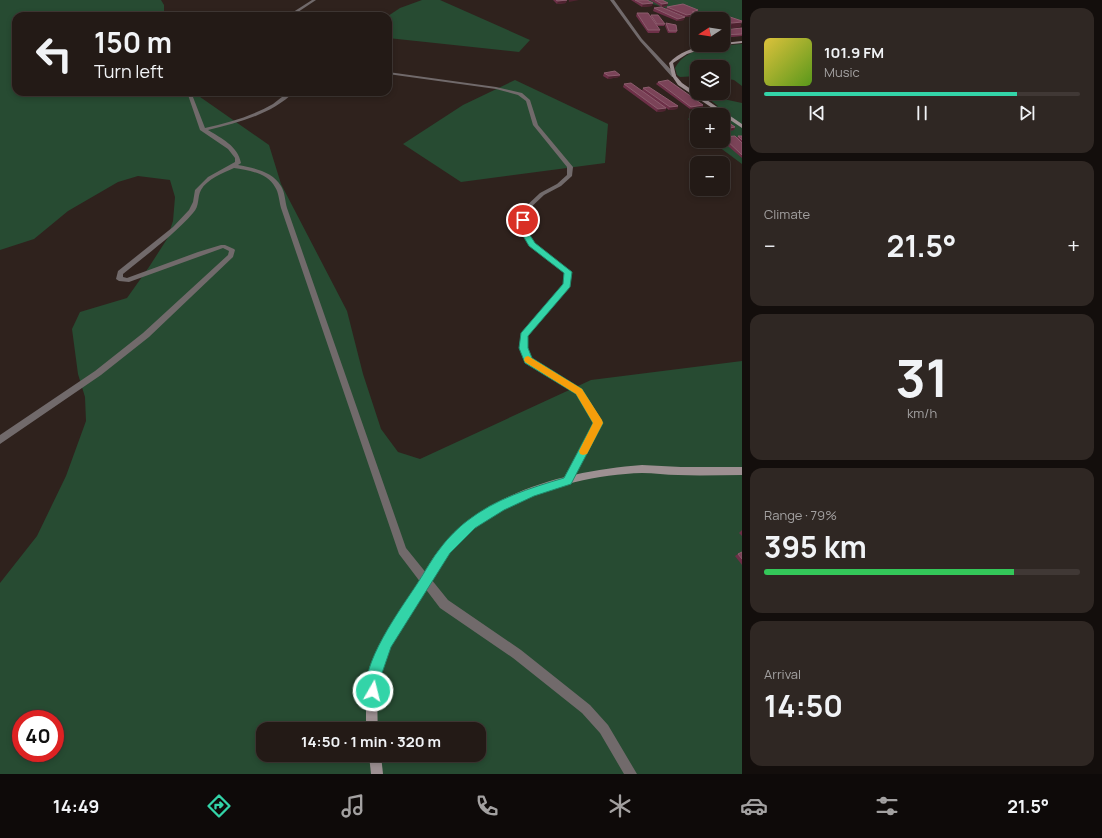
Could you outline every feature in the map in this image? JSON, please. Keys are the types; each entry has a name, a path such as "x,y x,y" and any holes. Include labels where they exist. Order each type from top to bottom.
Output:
{"street":[{"path":"295,12 314,0"},
{"path":"612,0 641,40 680,84 742,126"},
{"path":"730,43 742,42"},
{"path":"674,76 671,63 690,51"},
{"path":"392,74 496,88 520,94 528,100 536,126 570,167 570,175 559,185 542,194 524,210 523,229 532,244 568,272 567,285 524,336 524,348 528,360 579,392 598,423 567,481"},
{"path":"0,440 98,373 140,340 231,256 232,250 223,246 127,280 119,279 120,273 175,228 192,211 196,202 198,190 210,178 238,163 238,158 235,153 223,141 203,130 190,96"},
{"path":"203,130 236,122 263,111 287,96"},
{"path":"234,166 262,173 278,186 284,208 402,551 444,604 517,654 586,709 604,729 631,774"},
{"path":"371,722 374,676 386,643 446,550 471,524 500,506 525,495 567,481 606,473 644,469 672,471 742,471"},
{"path":"375,762 376,774"}],"green space":[{"path":"0,0 161,0 164,5 164,12 12,12 12,96 199,96 269,145 281,184 347,311 363,374 381,429 398,452 420,459 591,380 742,361 742,774 0,774 0,583 37,536 66,476 86,421 85,397 78,374 72,329 80,312 127,298 167,239 173,221 175,197 170,180 138,176 118,182 68,211 34,239 0,250"},
{"path":"422,0 440,0 530,40 519,52 392,38 392,13 400,8"},
{"path":"639,0 742,0 742,24 730,22 730,12 690,12 690,15"},
{"path":"742,44 742,86 734,80 730,79 730,60 690,60 690,76 680,77 677,75 675,68 687,55 693,52 730,52 730,45"},
{"path":"515,80 608,124 605,163 461,182 403,144 463,105"},
{"path":"710,100 728,100 742,103 742,164 720,148 730,148 730,108 712,108 718,106"}],"building":[{"path":"635,0 647,0 653,3 643,4"},
{"path":"655,0 662,0 668,3 662,4"},
{"path":"683,4 698,10 690,12 690,14 687,15 667,7"},
{"path":"661,7 685,17 678,19 654,8"},
{"path":"637,13 648,13 660,30 648,30"},
{"path":"651,15 658,15 665,24 657,24"},
{"path":"730,17 742,21 742,22 730,22"},
{"path":"666,23 676,25 677,31 669,31"},
{"path":"742,28 742,34 730,35 730,29"},
{"path":"615,71 620,75 609,76 604,73"},
{"path":"668,80 690,96 690,100 696,100 703,105 691,107 658,82"},
{"path":"631,83 666,108 658,109 624,84"},
{"path":"649,87 678,106 670,107 643,88"},
{"path":"730,124 735,127 730,128"},
{"path":"730,136 735,136 742,143 742,155 730,144"},
{"path":"742,552 742,559 738,554"}],"slow traffic":[{"path":"528,360 579,392 598,423 583,451"}],"route":[{"path":"373,691 374,676 386,643 446,550 471,524 500,506 532,492 567,481 598,423 579,392 528,360 524,348 524,336 567,285 568,272 532,244 523,229 523,220"}]}
